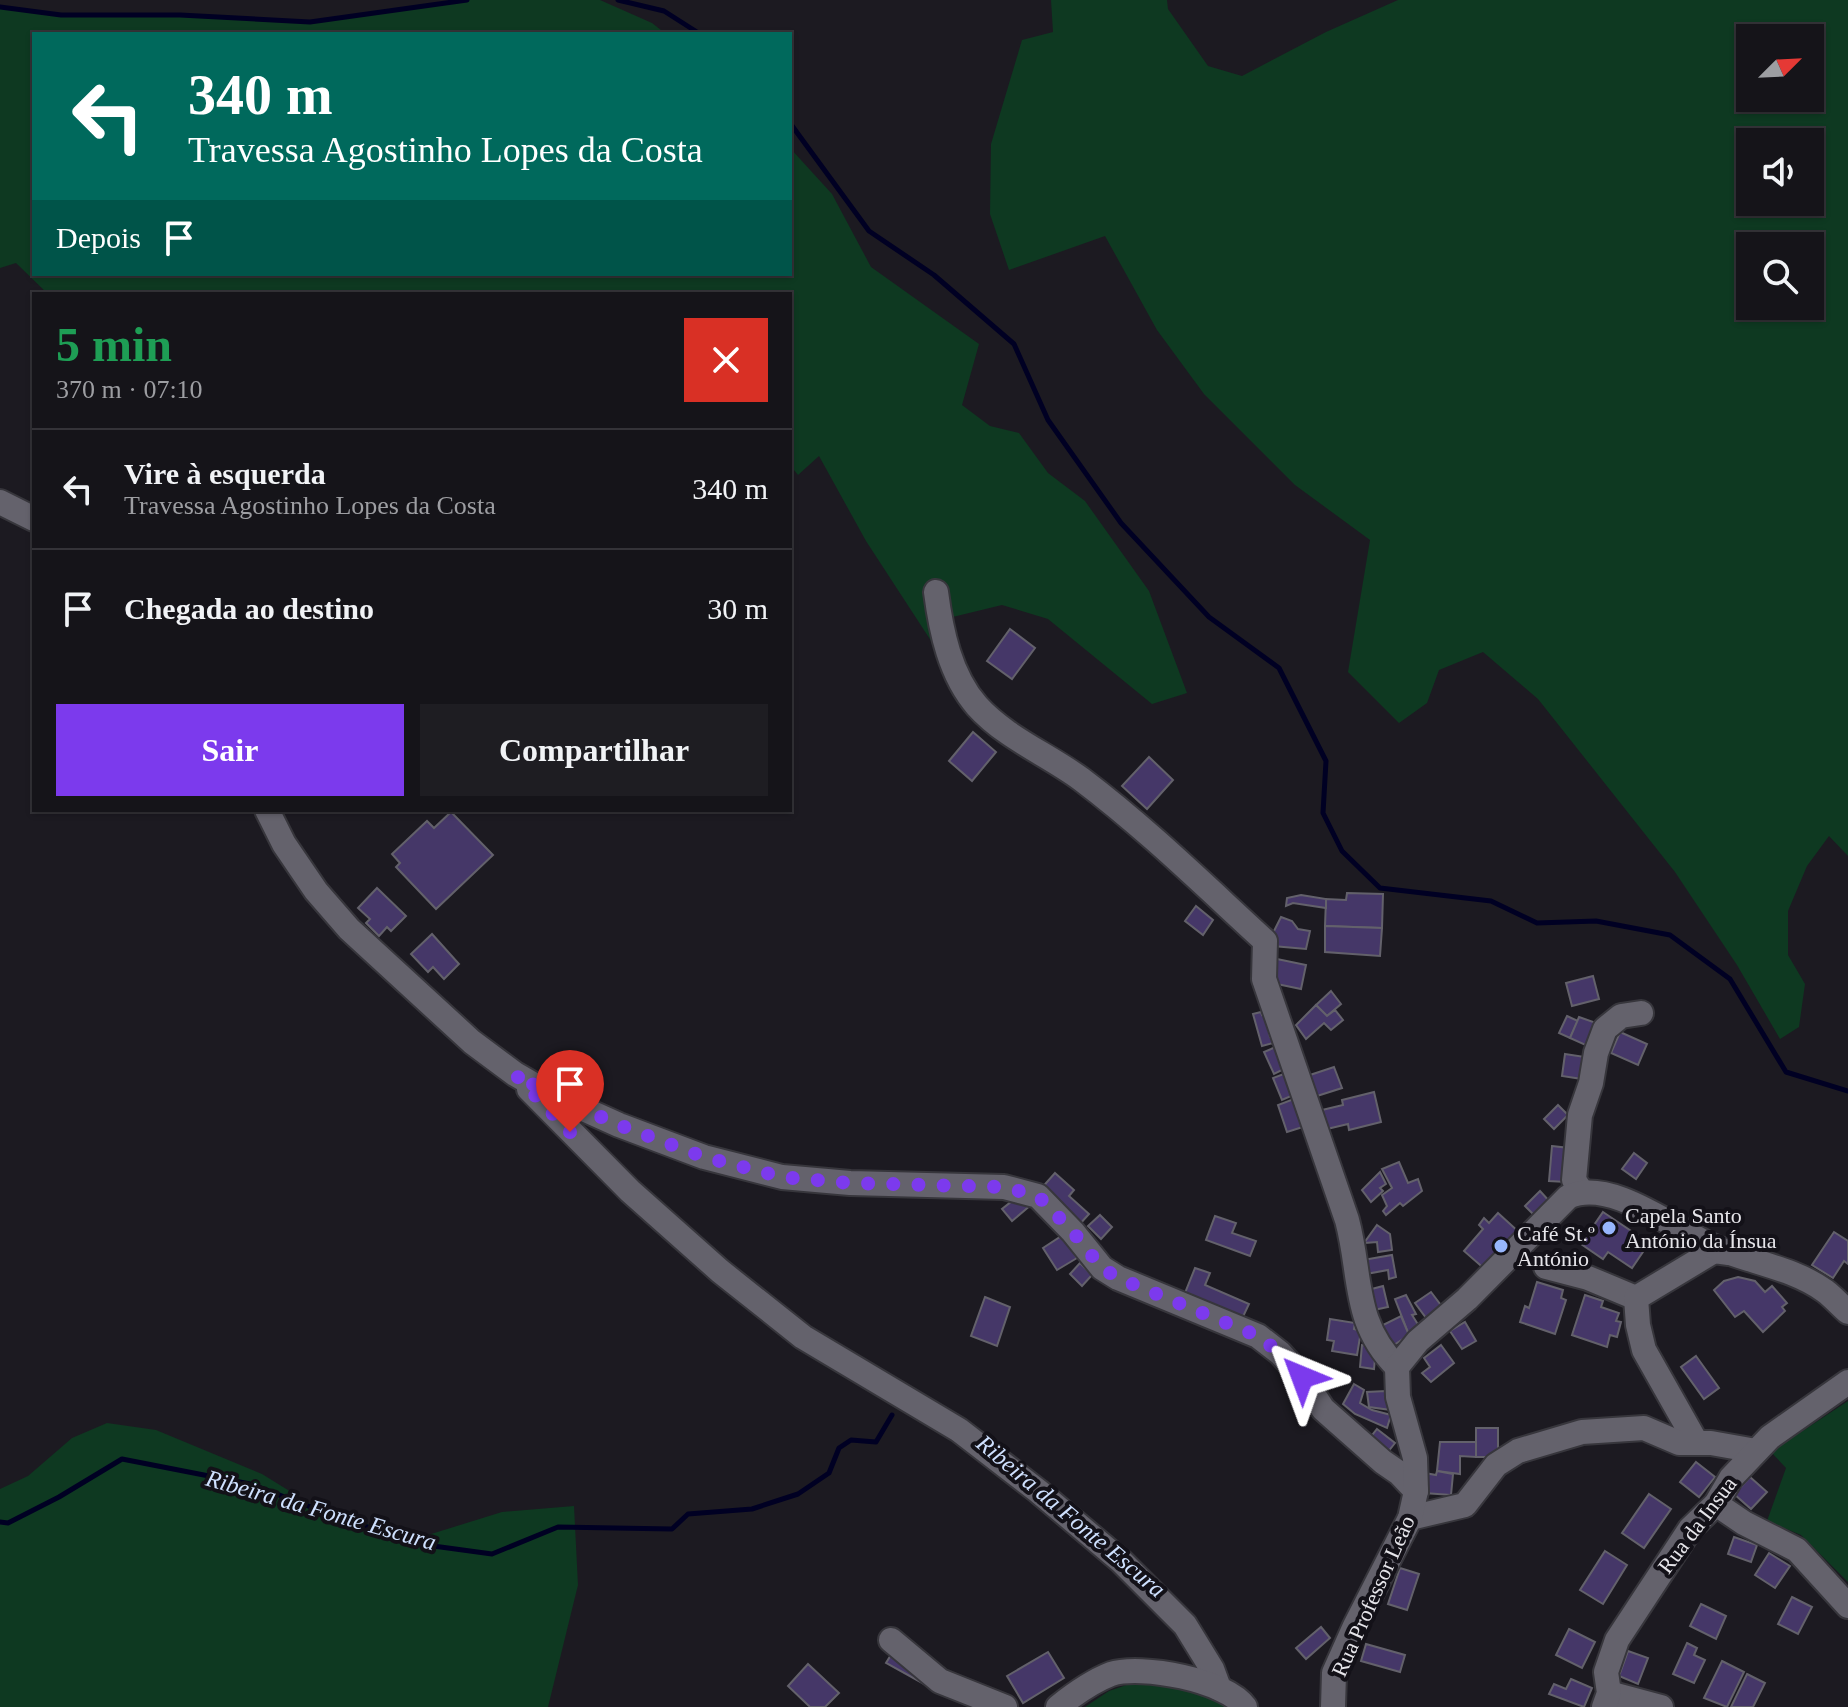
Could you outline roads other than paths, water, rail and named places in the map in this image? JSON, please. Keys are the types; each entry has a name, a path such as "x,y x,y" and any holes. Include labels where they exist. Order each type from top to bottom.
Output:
{"street":[{"path":"0,502 32,518"},
{"path":"936,592 941,629 950,656 976,704 1006,732 1092,788 1141,828 1265,941 1264,979 1347,1220 1354,1245 1359,1297 1366,1321 1397,1367 1418,1341 1467,1299 1568,1197 1581,1191 1611,1196 1662,1218 1711,1246 1780,1270 1823,1290 1848,1312"},
{"path":"268,812 284,844 316,891 349,929 472,1042 515,1074 548,1093 619,1125 704,1157 782,1177 850,1183 1004,1187 1038,1196 1102,1268 1118,1278 1258,1336 1280,1353 1302,1377 1323,1409 1416,1491"},
{"path":"1581,1191 1574,1180 1580,1115 1591,1083 1596,1053 1605,1029 1621,1016 1641,1013"},
{"path":"515,1074 630,1191 732,1281 803,1337 959,1430 1121,1561 1185,1625 1232,1696"},
{"path":"1636,1298 1714,1251 1736,1254"},
{"path":"1546,1267 1588,1278 1636,1298"},
{"path":"1636,1298 1644,1350 1696,1442"},
{"name":"Rua Professor Leão","path":"1333,1707 1334,1673 1410,1518 1416,1491 1415,1458 1398,1397 1397,1367"},
{"name":"Rua da Insua","path":"1606,1700 1606,1672 1617,1640 1690,1529 1716,1504 1731,1478 1770,1437 1848,1382"},
{"path":"1410,1518 1465,1505 1496,1465 1518,1451 1582,1432 1644,1428 1679,1443 1696,1442 1756,1451"},
{"path":"1716,1504 1744,1523 1797,1550 1848,1606"},
{"path":"891,1640 940,1681 1005,1707"},
{"path":"1058,1707 1112,1674 1149,1670 1232,1696"},
{"path":"1606,1700 1661,1707"}],"waterway":[{"path":"0,7 61,15 180,15 310,22 467,0"},
{"path":"618,0 664,11 697,32"},
{"path":"792,126 869,231 934,275 1014,344 1048,420 1121,523 1209,617 1279,668 1326,761 1323,813 1342,851 1380,888 1491,901 1537,923 1596,921 1670,935 1730,979 1786,1072 1848,1091"},
{"name":"Ribeira da Fonte Escura","path":"0,1522 8,1523 59,1497 122,1459 250,1484 348,1521 426,1545 492,1554 558,1527 672,1529 688,1514 752,1509 798,1494 829,1473 839,1448 851,1440 876,1442 892,1415"}],"place":[{"name":"Capela Santo António da Ínsua","path":"1609,1228"},
{"name":"Café St.º António","path":"1501,1246"}]}
